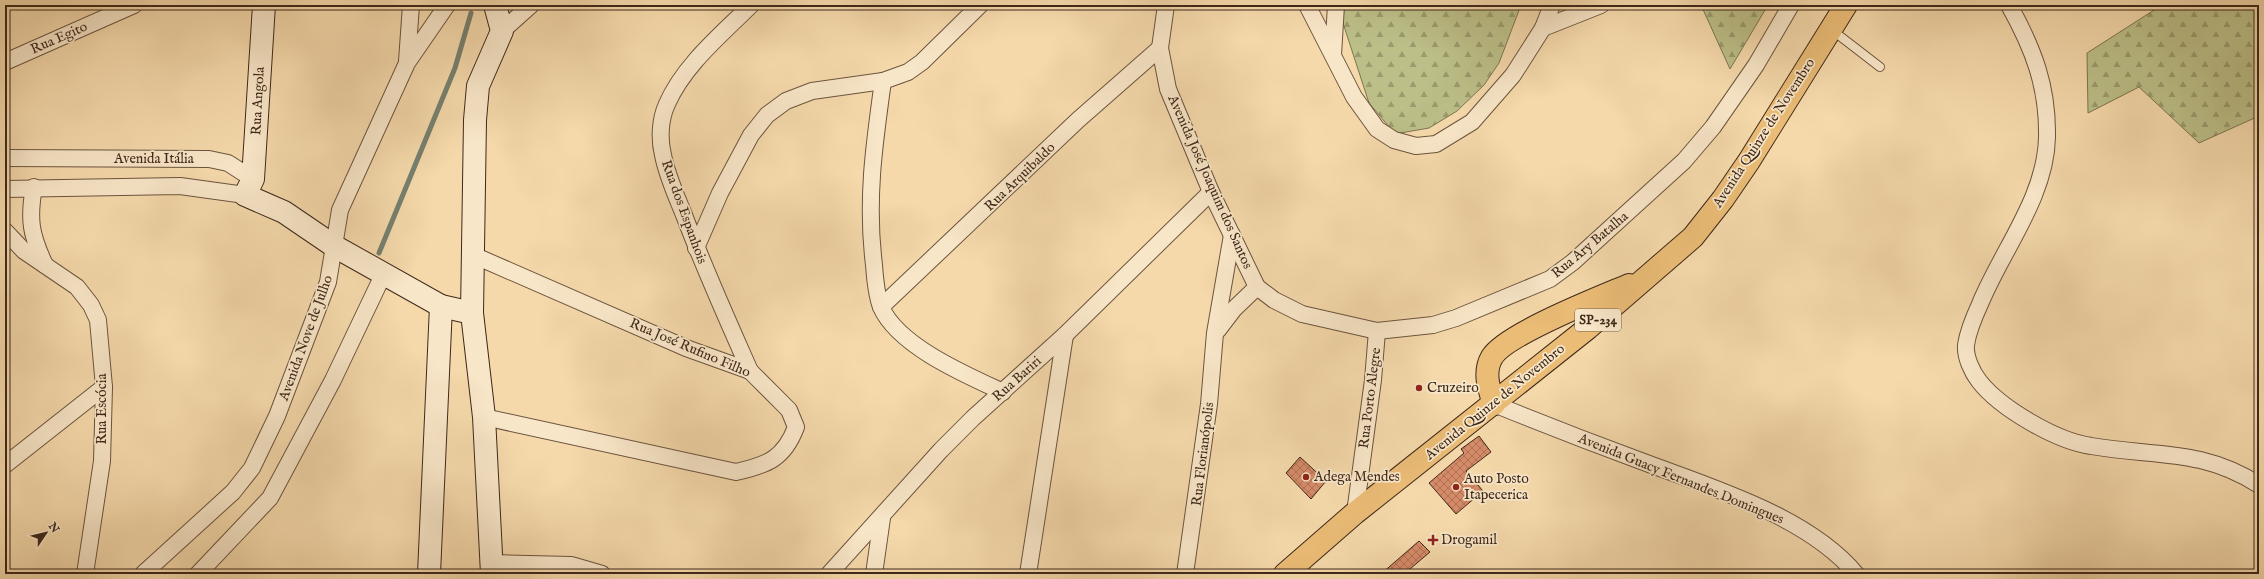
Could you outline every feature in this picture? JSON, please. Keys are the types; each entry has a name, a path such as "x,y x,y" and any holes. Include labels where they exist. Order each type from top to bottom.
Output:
{"main road":[{"name":"Rua Angola","path":"249,187 264,5"},
{"path":"492,568 484,417 472,313 475,120 478,86 502,31 495,5"},
{"name":"Avenida Quinze de Novembro","path":"1285,574 1355,513 1494,404 1649,277 1693,237 1723,199 1770,130 1846,5"},
{"name":"Avenida Itália","path":"249,187 334,246 383,275 441,306 472,313"},
{"path":"1494,404 1487,378 1487,368 1492,357 1499,350 1539,325 1649,277"},
{"path":"430,574 441,306"}],"street":[{"name":"Rua Egito","path":"5,62 134,5"},
{"path":"407,63 411,5"},
{"name":"Avenida Nove de Julho","path":"143,574 233,492 252,468 277,416 312,330 328,282 333,261 340,210 407,63 447,5"},
{"path":"502,31 531,5"},
{"name":"Rua dos Espanhois","path":"750,371 696,248 669,178 662,154 661,130 666,105 678,84 694,62 751,5"},
{"path":"696,248 720,193 750,135 767,115 786,101 812,91 883,81 908,72 922,62 980,5"},
{"name":"Avenida José Joaquim dos Santos","path":"1166,5 1160,48 1168,88 1211,192 1257,287"},
{"path":"1307,5 1354,97 1377,129 1394,140 1416,146 1436,144 1472,122 1513,75 1543,28 1552,5"},
{"path":"1333,57 1336,5"},
{"path":"1543,28 1601,5"},
{"name":"Rua Ary Batalha","path":"1257,287 1274,300 1302,314 1377,331 1433,324 1456,318 1550,279 1573,262 1684,161 1713,127 1756,65 1791,5"},
{"path":"2009,5 2031,47 2042,78 2047,137 2044,159 2036,188 1985,290 1970,327 1966,346 1968,361 1977,379 1992,396 2014,412 2068,439 2089,446 2196,458 2220,464 2259,484"},
{"name":"Rua Arquibaldo","path":"881,307 1078,120 1160,48"},
{"path":"883,81 873,156 869,231 876,288 881,307 895,326 915,345 957,370 1003,392"},
{"name":"Avenida Itália","path":"5,158 208,159 228,163 249,187"},
{"name":"Avenida Itália","path":"5,189 34,187 249,187"},
{"path":"34,187 30,209 30,228 46,266"},
{"name":"Rua Bariri","path":"829,574 973,418 1065,335 1211,192"},
{"name":"Rua Escócia","path":"5,231 24,251 77,287 91,305 98,320 104,387 102,461 85,574"},
{"name":"Rua Florianópolis","path":"1185,574 1209,404 1216,333 1232,235"},
{"name":"Rua José Rufino Filho","path":"473,255 686,348 750,371 790,410 796,427 790,442 777,457 763,466 736,472 692,464 484,417"},
{"path":"198,574 270,498 333,380 383,275"},
{"path":"1216,333 1234,309 1257,287"},
{"name":"Rua Porto Alegre","path":"1355,513 1370,403 1377,331"},
{"path":"1028,574 1065,335"},
{"path":"5,465 104,387"},
{"name":"Avenida Guacy Fernandes Domingues","path":"1494,404 1760,508 1796,525 1828,547 1856,574"},
{"path":"874,574 882,518"},
{"path":"492,568 571,565 602,574"}],"lane":[{"path":"1831,30 1880,67"}],"green space":[{"path":"1345,5 1521,5 1499,63 1484,85 1457,111 1429,128 1395,134 1369,103 1342,20"},
{"path":"1701,5 1768,5 1730,69"},
{"path":"2162,5 2259,5 2259,116 2199,143 2139,87 2088,113 2087,53"}],"building":[{"name":"Auto Posto Itapecerica","path":"1479,436 1491,452 1466,471 1483,491 1456,514 1429,483 1464,453 1461,449"},
{"name":"Adega Mendes","path":"1300,457 1326,481 1311,499 1286,473"},
{"path":"1419,541 1430,552 1404,574 1381,574"}],"waterway":[{"path":"379,253 455,68 471,13"}],"place":[{"name":"Cruzeiro","path":"1419,388"},
{"name":"Adega Mendes","path":"1306,477"},
{"name":"Auto Posto Itapecerica","path":"1456,487"},
{"name":"Drogamil","path":"1433,540"}]}
